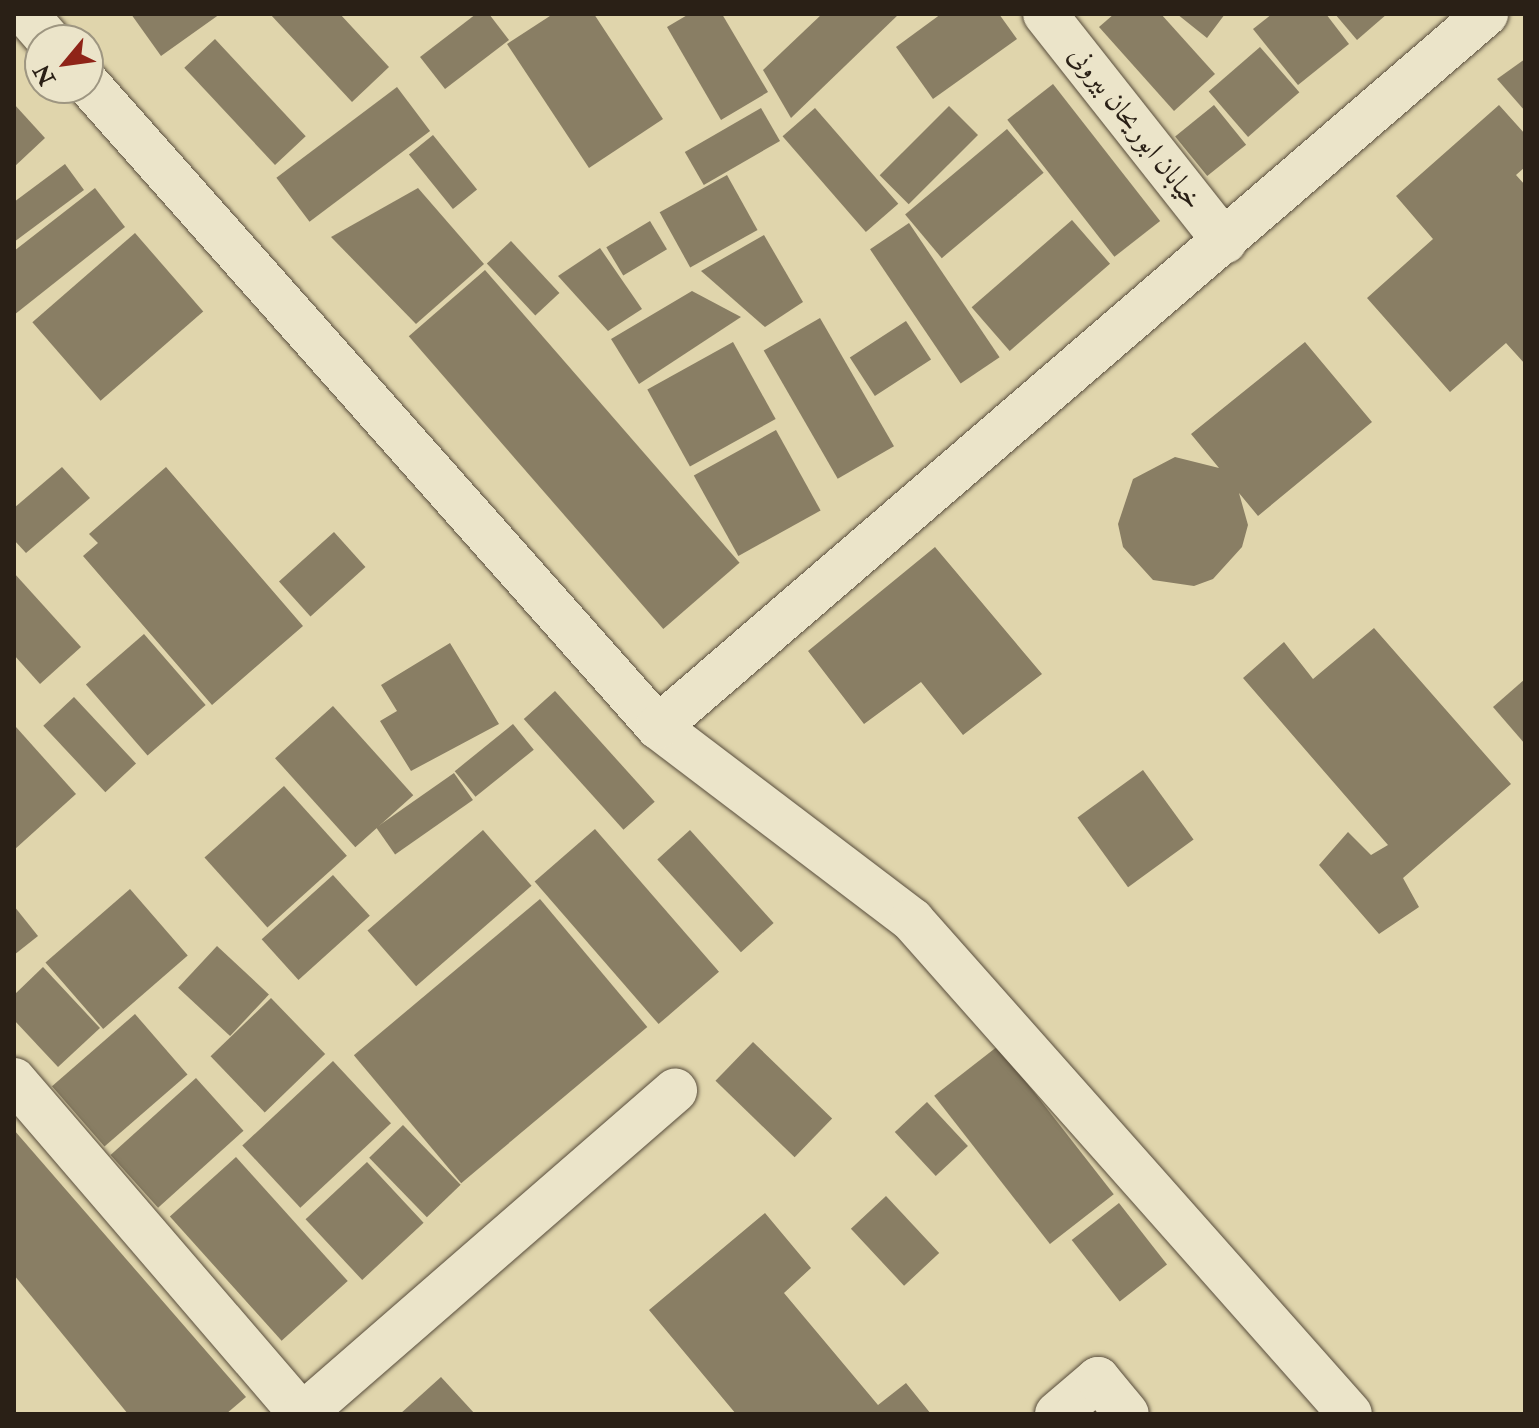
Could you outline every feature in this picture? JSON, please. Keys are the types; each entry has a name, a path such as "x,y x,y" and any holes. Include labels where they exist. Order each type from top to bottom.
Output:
{"street":[{"name":"خیابان ابوریحان بیرونی","path":"1045,14 1225,242"},
{"path":"658,727 1225,242 1486,14"},
{"path":"104,102 658,727 912,920 1350,1414"},
{"path":"14,1080 302,1414 675,1091"},
{"path":"1057,1414 1098,1379 1127,1414"}],"building":[{"path":"131,14 220,14 161,56"},
{"path":"270,14 340,14 389,67 352,102"},
{"path":"476,14 489,14 509,40 445,89 420,57"},
{"path":"553,14 594,14 663,119 589,168 507,44"},
{"path":"689,14 722,14 768,92 721,120 667,27"},
{"path":"822,14 899,14 791,118 763,70"},
{"path":"941,14 999,14 1017,39 933,99 896,47"},
{"path":"1114,14 1161,14 1215,74 1174,111 1099,27"},
{"path":"1177,14 1225,14 1207,38"},
{"path":"1272,14 1326,14 1349,44 1298,85 1253,29"},
{"path":"1335,14 1387,14 1357,40"},
{"path":"215,39 306,136 275,165 184,68"},
{"path":"1260,47 1299,92 1248,137 1209,92"},
{"path":"1525,59 1525,111 1497,79"},
{"path":"1053,84 1160,221 1114,257 1007,120"},
{"path":"397,87 430,131 310,222 276,178"},
{"path":"14,104 45,138 14,167"},
{"path":"1214,105 1246,145 1207,176 1175,136"},
{"path":"1499,105 1525,134 1525,167 1516,175 1525,185 1525,364 1506,343 1450,392 1367,298 1433,239 1396,196"},
{"path":"949,106 978,135 909,204 880,175"},
{"path":"761,108 780,141 704,185 685,152"},
{"path":"815,108 898,204 866,232 783,136"},
{"path":"1007,129 1044,173 942,258 905,214"},
{"path":"433,135 477,189 453,209 409,155"},
{"path":"65,164 84,190 14,242 14,202"},
{"path":"727,175 758,230 690,267 660,212"},
{"path":"95,188 125,227 14,315 14,251"},
{"path":"418,188 484,264 416,324 331,237"},
{"path":"1072,220 1110,264 1010,351 972,307"},
{"path":"650,221 667,249 623,276 606,247"},
{"path":"909,223 1000,357 961,384 870,249"},
{"path":"135,233 203,311 101,401 32,322"},
{"path":"764,235 803,302 765,327 701,271"},
{"path":"511,241 559,293 535,315 487,264"},
{"path":"600,248 642,309 608,331 558,276"},
{"path":"485,270 740,563 663,629 409,336"},
{"path":"692,291 741,317 639,384 611,339"},
{"path":"820,318 894,446 838,479 764,350"},
{"path":"906,321 931,360 875,396 850,357"},
{"path":"733,342 776,419 690,466 647,390"},
{"path":"1305,342 1372,422 1258,516 1239,493 1248,525 1242,547 1213,579 1194,586 1153,580 1123,547 1118,524 1133,479 1175,457 1219,468 1191,434"},
{"path":"776,430 821,510 738,556 694,476"},
{"path":"62,467 90,498 26,553 14,540 14,508"},
{"path":"166,467 303,626 212,705 83,556 98,543 89,534"},
{"path":"334,532 365,567 310,616 279,582"},
{"path":"935,547 1042,674 963,735 921,682 864,724 808,651"},
{"path":"14,573 81,647 40,684 14,655"},
{"path":"1374,628 1511,784 1403,878 1419,907 1379,934 1319,865 1348,832 1371,855 1388,845 1243,678 1284,642 1313,679"},
{"path":"144,634 206,705 148,755 86,685"},
{"path":"450,643 499,724 411,771 380,721 397,711 381,685"},
{"path":"1525,679 1525,744 1493,707"},
{"path":"555,691 655,802 623,830 524,719"},
{"path":"74,697 136,764 105,792 43,726"},
{"path":"333,706 413,795 355,847 275,758"},
{"path":"513,724 534,750 475,797 455,771"},
{"path":"16,727 76,794 14,850 14,729"},
{"path":"1143,770 1194,840 1128,887 1077,818"},
{"path":"454,773 473,800 395,855 376,827"},
{"path":"284,786 347,856 267,927 204,858"},
{"path":"595,829 719,972 659,1024 535,881"},
{"path":"483,830 532,886 416,986 368,930"},
{"path":"690,830 774,923 741,952 657,859"},
{"path":"333,875 370,916 298,980 262,939"},
{"path":"130,889 188,955 103,1029 45,962"},
{"path":"540,899 647,1027 461,1183 354,1055"},
{"path":"14,906 38,936 14,955"},
{"path":"217,946 269,994 230,1036 178,988"},
{"path":"43,967 100,1028 58,1067 14,1020 14,995"},
{"path":"271,998 325,1054 265,1112 211,1056"},
{"path":"135,1014 187,1074 104,1147 52,1086"},
{"path":"753,1042 832,1118 795,1157 715,1081"},
{"path":"998,1046 1114,1194 1050,1244 934,1096"},
{"path":"333,1061 391,1123 300,1208 242,1146"},
{"path":"196,1078 244,1131 158,1208 111,1155"},
{"path":"927,1102 968,1146 936,1176 895,1132"},
{"path":"403,1125 461,1185 427,1217 369,1158"},
{"path":"14,1130 246,1397 226,1414 128,1414 14,1275"},
{"path":"236,1157 348,1281 282,1341 170,1217"},
{"path":"367,1162 424,1223 362,1280 306,1219"},
{"path":"886,1196 939,1253 904,1286 851,1229"},
{"path":"1119,1203 1167,1264 1120,1301 1072,1240"},
{"path":"765,1213 811,1268 784,1293 878,1405 906,1383 931,1414 736,1414 649,1310"},
{"path":"441,1377 475,1414 400,1414"}]}
